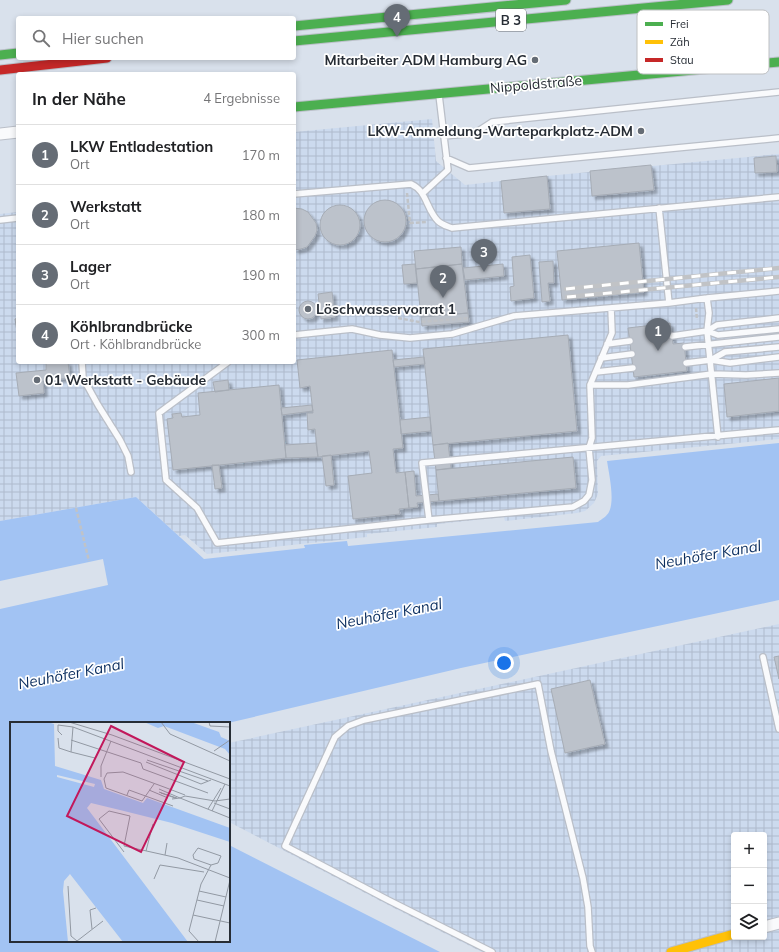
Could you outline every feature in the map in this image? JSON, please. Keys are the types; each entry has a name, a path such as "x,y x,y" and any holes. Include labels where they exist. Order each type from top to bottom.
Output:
{"main road":[{"name":"B 3","path":"296,26 566,0"},
{"name":"B 3","path":"296,40 728,0"},
{"path":"0,55 16,53"},
{"path":"0,70 89,60"},
{"name":"Nippoldstraße","path":"769,63 779,62"},
{"name":"Nippoldstraße","path":"296,107 647,74"},
{"path":"671,952 731,935"}],"street":[{"path":"0,134 16,132"},
{"path":"767,925 779,923"}],"lane":[{"path":"444,136 475,133 492,122 779,92"},
{"path":"423,193 448,170 438,93"},
{"path":"446,158 469,168 779,138"},
{"path":"296,194 411,184 423,193 428,206 438,221 443,225 452,228 779,197"},
{"path":"659,208 669,303"},
{"path":"0,220 16,218"},
{"path":"296,335 352,329 380,335 410,338 452,334 514,316 669,303 779,291"},
{"path":"707,298 707,331 718,437"},
{"path":"225,364 159,413 166,480 197,508 217,543 429,520 573,507 584,502 589,495 592,480 589,448 592,438 590,385 612,333 611,308"},
{"path":"672,336 707,331 717,324 779,318"},
{"path":"707,331 718,335 779,329"},
{"path":"684,348 779,337"},
{"path":"607,344 630,341"},
{"path":"711,360 725,352 779,347"},
{"path":"601,358 632,354"},
{"path":"686,363 711,360 730,363 779,357"},
{"path":"82,364 83,378 120,440 128,456 131,472"},
{"path":"596,372 633,368"},
{"path":"590,385 628,385 712,374 746,375 779,373"},
{"path":"429,520 422,463 718,437 779,430"},
{"path":"763,657 779,729"},
{"path":"492,952 285,846 335,737 348,726 364,720 538,684 551,751 583,878 588,907 590,946 592,952"}],"path":[{"path":"406,192 410,223 438,221"},
{"path":"76,508 89,561"}],"shaded area":[{"path":"432,119 436,161 465,185 779,154 779,439 601,456 597,461 598,494 594,503 585,511 577,513 505,521 504,517 437,524 437,527 367,534 367,537 207,554 185,535 179,536 136,497 0,521 0,214 16,212 16,364 296,364 296,132"},
{"path":"779,624 779,952 482,952 230,823 230,743"}],"water":[{"name":"Neuhöfer Kanal","path":"779,443 779,600 461,668 230,723 10,722 10,942 230,942 230,846 440,952 0,952 0,521 136,497 204,559 305,548 304,545 347,541 348,546 598,522 609,512 612,501 607,461"}],"pier":[{"path":"103,559 108,585 0,609 0,581"}],"building":[{"path":"776,156 777,172 755,173 754,158"},
{"path":"651,165 654,190 592,196 590,171"},
{"path":"547,176 550,209 504,213 501,181"},
{"path":"385,200 400,206 406,221 400,236 385,242 370,236 364,221 370,206"},
{"path":"344,205 351,208 357,214 360,225 359,233 351,242 344,245 336,245 329,242 321,233 320,221 323,214 332,206"},
{"path":"296,208 308,212 316,223 317,230 315,236 307,247 296,250"},
{"path":"639,243 644,292 562,300 557,251"},
{"path":"461,247 462,264 416,269 414,251"},
{"path":"530,255 534,298 511,301 510,287 514,286 512,257"},
{"path":"553,261 554,283 548,283 550,301 542,302 539,262"},
{"path":"415,264 417,283 404,284 402,265"},
{"path":"462,264 468,313 421,317 416,269"},
{"path":"503,264 504,276 465,280 463,268"},
{"path":"332,292 335,317 321,319 318,294"},
{"name":"Löschwasservorrat 1","path":"308,301 312,302 316,306 316,314 312,318 308,319 304,318 300,314 299,310 300,306 304,302"},
{"path":"468,313 469,322 422,326 421,317"},
{"path":"670,323 673,344 684,343 687,371 634,377 628,328"},
{"path":"568,335 577,431 433,445 423,349"},
{"path":"392,350 403,448 393,449 396,473 405,472 409,508 399,509 400,514 353,519 348,476 372,473 369,451 318,457 315,429 308,430 307,413 313,413 310,386 300,388 297,360"},
{"path":"424,357 425,364 394,367 393,360"},
{"name":"01 Werkstatt - Gebäude","path":"46,364 68,364 70,378 43,381 44,393 19,396 16,373 46,370"},
{"path":"779,378 779,411 727,417 724,384"},
{"path":"228,380 229,390 215,392 213,382"},
{"path":"279,385 286,458 173,470 167,419 173,418 172,414 181,413 182,417 200,415 198,393"},
{"path":"312,405 313,411 282,415 281,408"},
{"path":"430,417 431,431 401,434 400,420"},
{"path":"316,443 318,457 286,458 285,445"},
{"path":"448,443 451,468 436,470 433,445"},
{"path":"331,455 334,485 326,486 322,456"},
{"path":"573,457 576,488 439,501 436,470"},
{"path":"212,465 219,465 222,488 215,489"},
{"path":"414,471 416,496 438,494 439,501 417,503 418,507 409,508 405,472"},
{"path":"779,656 779,679 774,657"},
{"path":"590,680 605,744 565,753 551,689"}],"railway":[{"path":"566,289 779,268"},
{"path":"567,297 779,277"}],"traffic: fast":[{"path":"296,26 566,0"},
{"path":"296,41 728,0"},
{"path":"0,55 16,53"},
{"path":"769,63 779,62"},
{"path":"296,107 650,74"}],"traffic: slow":[{"path":"671,952 731,935"}],"traffic: jam":[{"path":"0,70 89,60"}],"place":[{"name":"Köhlbrandbrücke","path":"397,37"},
{"name":"Mitarbeiter ADM Hamburg AG","path":"535,60"},
{"name":"LKW-Anmeldung-Warteparkplatz-ADM","path":"641,131"},
{"name":"Lager","path":"484,272"},
{"name":"Werkstatt","path":"443,298"},
{"name":"Löschwasservorrat 1","path":"308,309"},
{"name":"LKW Entladestation","path":"658,351"},
{"name":"01 Werkstatt - Gebäude","path":"37,380"}]}
